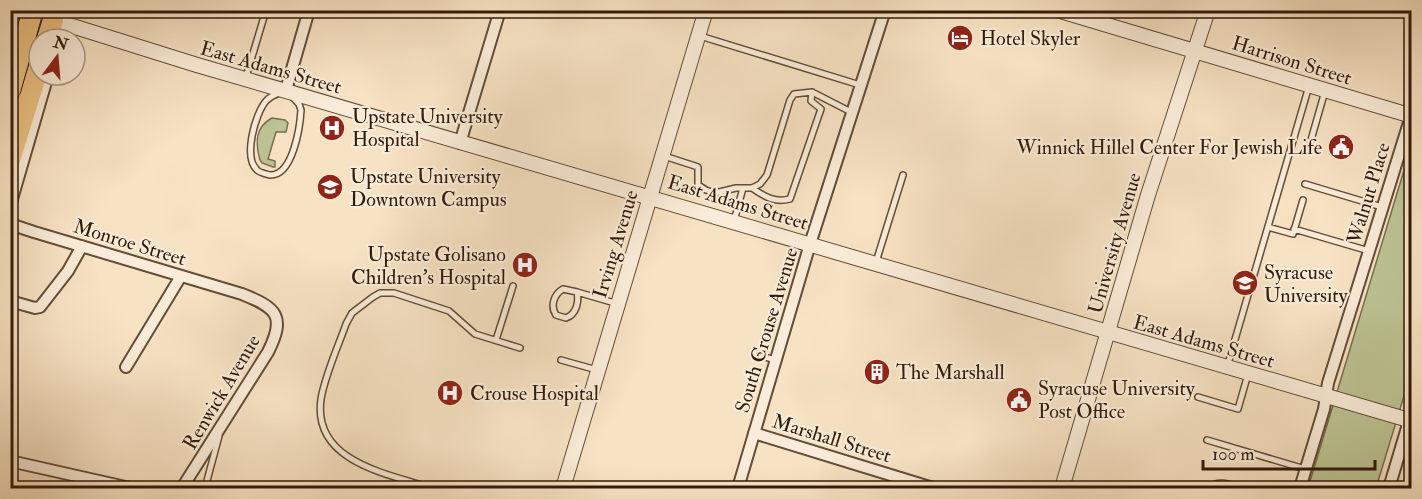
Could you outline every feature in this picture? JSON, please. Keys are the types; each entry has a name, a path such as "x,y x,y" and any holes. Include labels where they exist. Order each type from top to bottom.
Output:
{"highway":[{"path":"10,25 15,10"},
{"path":"10,91 33,10"},
{"path":"10,160 33,87"}],"street":[{"path":"10,54 22,10"},
{"path":"286,90 309,10"},
{"path":"460,143 500,10"},
{"name":"Irving Avenue","path":"563,489 706,10"},
{"name":"South Crouse Avenue","path":"738,489 810,244 885,10"},
{"name":"Harrison Street","path":"1057,10 1411,116"},
{"name":"University Avenue","path":"1062,489 1148,195 1209,10"},
{"name":"East Adams Street","path":"87,41 286,90 1226,368 1410,418"},
{"path":"10,206 45,87"},
{"name":"Walnut Place","path":"1300,489 1328,383 1411,116"},
{"name":"Monroe Street","path":"10,220 13,225 242,294"},
{"path":"10,301 35,308 40,307 68,270 82,246"},
{"path":"126,367 181,276"},
{"name":"Renwick Avenue","path":"182,489 275,338 279,324 277,316 262,302 242,294"},
{"path":"1389,489 1410,418"},
{"name":"Marshall Street","path":"754,433 933,489"},
{"path":"10,461 130,489"}],"lane":[{"path":"245,79 266,10"},
{"path":"698,36 862,85"},
{"path":"1226,368 1309,86"},
{"path":"286,90 302,110 295,145 284,171 277,174 261,172 256,169 253,162 253,129 266,100 286,90"},
{"path":"1308,147 1325,91"},
{"path":"662,156 696,166 698,185 706,190 719,192 752,188 766,175 792,97 801,92 812,92 853,113"},
{"path":"752,188 765,197 780,202 790,199 820,109 812,101 812,92"},
{"path":"875,264 903,175"},
{"path":"1305,184 1382,207"},
{"path":"734,222 744,188"},
{"path":"1268,226 1293,234 1303,200"},
{"path":"1294,229 1369,251"},
{"path":"496,340 513,286"},
{"path":"577,292 578,303 571,316 561,318 556,315 553,308 556,295 563,289 577,292 618,304"},
{"path":"432,489 371,469 346,457 330,442 320,412 322,396 346,324 352,313 373,297 394,293 449,311 475,334 520,348"},
{"path":"761,356 776,360"},
{"path":"561,360 599,371"},
{"path":"1198,397 1238,409 1248,374"},
{"path":"205,489 221,428"},
{"path":"1207,440 1305,469"},
{"path":"1208,489 1214,483 1219,483 1245,489"}],"green space":[{"path":"272,118 285,120 288,123 286,132 276,132 268,159 275,161 275,167 262,163 257,148 259,131"},
{"path":"1411,147 1411,373 1376,488 1308,488"}],"place":[{"name":"Hotel Skyler","path":"960,38"},
{"name":"Upstate University Hospital","path":"332,128"},
{"name":"Winnick Hillel Center For Jewish Life","path":"1341,147"},
{"name":"Upstate University Downtown Campus","path":"330,187"},
{"name":"Upstate Golisano Children's Hospital","path":"525,265"},
{"name":"Syracuse University","path":"1245,283"},
{"name":"The Marshall","path":"877,372"},
{"name":"Crouse Hospital","path":"450,393"},
{"name":"Syracuse University Post Office","path":"1019,400"}]}
